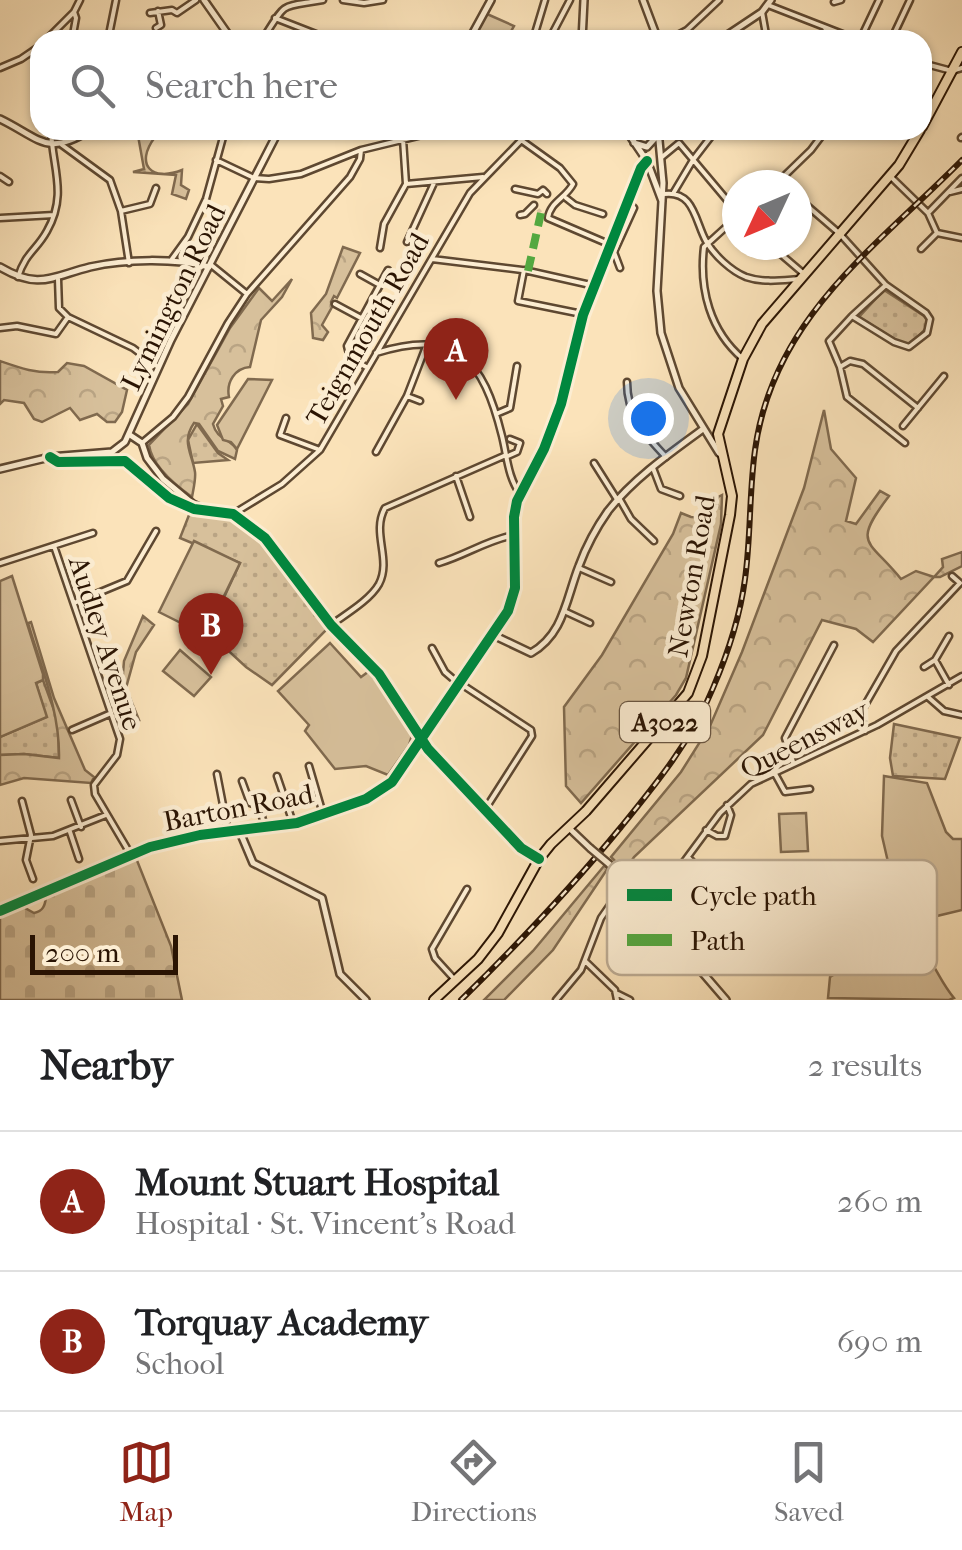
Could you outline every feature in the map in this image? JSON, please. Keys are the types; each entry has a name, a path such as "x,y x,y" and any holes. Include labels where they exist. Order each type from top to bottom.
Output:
{"main road":[{"name":"A3022","path":"932,110 957,70 962,52"},
{"name":"A3022","path":"726,469 724,439 743,359 762,324 890,176 913,140"},
{"name":"A3022","path":"724,439 732,496"},
{"name":"Newton Road","path":"539,859 688,693 702,656 732,496 726,469"},
{"name":"A3022","path":"434,1000 498,933 539,859"}],"street":[{"path":"56,30 80,0"},
{"path":"110,30 116,0"},
{"path":"150,13 177,13 196,0"},
{"path":"204,0 225,30"},
{"path":"268,30 287,5 324,0"},
{"path":"343,0 382,0"},
{"path":"474,30 491,0"},
{"path":"536,30 545,0"},
{"path":"554,30 570,0"},
{"path":"583,30 584,0"},
{"path":"684,30 718,0"},
{"path":"834,2 842,0"},
{"path":"864,30 879,0"},
{"path":"896,30 910,0"},
{"path":"646,2 655,30"},
{"path":"735,30 769,3 832,30"},
{"path":"74,12 74,30"},
{"path":"156,28 161,25 158,12"},
{"path":"762,12 765,30"},
{"path":"275,18 306,30"},
{"path":"0,68 30,53"},
{"path":"932,65 957,70"},
{"path":"0,119 30,133"},
{"path":"45,140 110,180 122,211 130,263"},
{"path":"18,278 24,257 47,232 54,216 59,192 56,140"},
{"path":"58,146 70,140"},
{"path":"172,260 206,199 222,140"},
{"name":"Lymington Road","path":"130,435 158,368 274,140"},
{"path":"216,160 254,178 301,174 361,150 399,140"},
{"path":"380,248 384,224 406,184 403,140"},
{"path":"521,140 546,157 573,184 544,213 551,220 611,244"},
{"name":"Teignmouth Road","path":"233,514 282,484 320,450 430,258 482,177 521,140"},
{"path":"633,142 649,146 653,140"},
{"path":"659,140 662,194 674,192 692,207 707,243 731,268 752,279 802,276"},
{"path":"674,192 708,140"},
{"path":"792,170 818,140"},
{"name":"Newton Road","path":"633,142 662,194 660,326 672,371 726,469"},
{"path":"662,157 679,143 722,196"},
{"path":"142,443 188,397 247,294 350,177 361,150"},
{"name":"Barton Road","path":"0,911 131,854 179,839 293,824 380,793 392,782 508,611 515,588 514,518 521,495 537,468 561,404 583,314 647,161"},
{"path":"890,176 928,212 936,233 929,246 921,250"},
{"path":"406,184 482,177"},
{"path":"928,212 962,178"},
{"path":"407,242 434,183"},
{"path":"515,189 538,194 545,192 550,183"},
{"path":"122,211 150,204 156,188"},
{"path":"950,192 962,189"},
{"path":"564,197 602,214"},
{"name":"Barton Road","path":"620,268 614,252 634,208 628,202"},
{"path":"520,215 534,206"},
{"path":"812,210 840,234 886,285 929,316 931,325 921,340 908,348 852,316"},
{"path":"0,218 54,216"},
{"path":"722,229 703,250 703,274 710,312 720,337 743,359"},
{"path":"936,233 962,238"},
{"path":"430,258 523,270 595,286"},
{"path":"0,267 18,278 58,279 95,266 172,260 210,265 247,294"},
{"path":"785,260 802,276"},
{"path":"368,368 350,358 347,351 388,270"},
{"path":"523,270 518,301 583,314"},
{"path":"360,274 379,285"},
{"path":"58,279 59,308 68,318 133,348 158,368"},
{"path":"886,285 829,341 847,397 905,443"},
{"path":"335,304 361,318"},
{"path":"0,328 16,326 56,334 68,318"},
{"path":"376,353 428,343 450,349 475,368 496,414 512,480 521,495"},
{"path":"376,452 428,343"},
{"path":"840,366 850,361 863,364 918,408"},
{"path":"496,414 513,408 517,366"},
{"path":"903,426 944,376"},
{"path":"627,382 626,402 634,418 666,457"},
{"path":"406,396 420,401"},
{"path":"286,418 280,435 320,450"},
{"path":"493,635 530,653 557,630 596,529 618,500 666,457 706,430 724,439"},
{"path":"0,468 50,456 112,452 130,435 142,443 147,458 162,478 204,510"},
{"path":"332,625 378,586 383,573 378,528 386,508 517,452 520,443 510,438"},
{"path":"50,456 58,462 125,461 169,498 186,506 233,514 265,538 332,625 379,674 422,740 521,848 539,859"},
{"path":"594,463 631,519 654,541"},
{"path":"653,468 661,490 680,496"},
{"path":"456,476 470,517"},
{"path":"74,604 127,581 156,531"},
{"path":"0,563 93,534"},
{"path":"442,564 472,552 484,539 514,535"},
{"name":"Audley Avenue","path":"54,546 120,750 94,788 106,814"},
{"path":"578,568 611,582"},
{"path":"865,731 861,712 896,651 960,582 952,576"},
{"path":"934,593 943,601"},
{"path":"564,611 590,623"},
{"path":"908,622 916,630"},
{"path":"924,667 934,660 949,636"},
{"path":"794,762 785,738 834,646"},
{"path":"432,648 445,672 531,730 532,736 486,808"},
{"path":"934,660 949,685"},
{"name":"Queensway","path":"685,860 706,830 750,784 865,731 962,676"},
{"path":"928,696 944,710 962,715"},
{"path":"72,730 111,713"},
{"path":"309,766 324,814"},
{"path":"774,772 785,792 810,789"},
{"path":"217,774 228,831"},
{"path":"277,776 293,824"},
{"path":"242,781 250,804 259,806 263,812 265,827"},
{"path":"71,800 80,827"},
{"path":"22,801 30,841 26,860 32,879"},
{"path":"706,830 725,836 731,814 727,806"},
{"path":"0,842 30,841 70,832 106,814 131,854"},
{"path":"568,828 607,863"},
{"path":"240,831 253,862 266,872 317,892 324,900 340,974 366,1000"},
{"path":"70,832 79,859"},
{"path":"688,856 692,860"},
{"path":"456,981 432,949 468,889"},
{"path":"556,1000 585,961 607,909"},
{"path":"585,961 618,997 630,1000"},
{"path":"704,975 726,1000"}],"green space":[{"path":"487,14 514,26 512,30 476,30"},
{"path":"139,140 153,140 146,163 162,174 182,170 181,185 189,190 186,199 172,194 176,175 133,172 144,169"},
{"path":"343,247 360,253 337,298 334,296 331,302 322,325 328,332 323,340 313,338 311,313 326,294"},
{"path":"292,279 261,320 250,367 233,377 229,397 221,399 223,406 213,424 217,433 237,450 235,459 218,451 199,424 194,423 190,430 188,442 195,475 192,497 159,468 149,445 188,404 230,328 259,288 272,301"},
{"path":"884,290 927,318 927,327 912,343 902,344 859,317"},
{"path":"0,361 43,372 58,372 67,363 84,366 127,390 122,412 115,422 107,422 97,414 80,420 70,408 42,422 34,419 24,403 4,400 0,404"},
{"path":"248,379 272,380 237,449 223,440 217,425"},
{"path":"824,410 831,449 856,478 846,521 856,524 880,491 889,496 870,524 869,541 901,579 916,571 934,577 873,642 856,629 822,620 763,735 632,860 614,860 611,857 681,772 710,726 804,488"},
{"path":"197,424 218,453 228,460 193,463 188,440"},
{"path":"722,495 721,524 686,678 676,695 581,803 566,786 564,707 602,655 673,534 681,513 712,518"},
{"path":"191,510 236,521 256,535 331,625 272,685 208,632 240,563 180,538"},
{"path":"194,541 240,563 205,635 159,612"},
{"path":"962,552 962,566 934,577 943,567 942,559"},
{"path":"12,576 43,674 43,680 36,683 47,717 0,737 0,581"},
{"path":"143,616 154,625 136,652 126,688 139,720 135,720 122,685 124,661"},
{"path":"31,622 54,698 85,770 94,777 91,783 24,778 0,785 0,755 59,758 53,707 28,623"},
{"path":"330,643 361,677 368,672 374,678 412,735 388,775 366,766 335,769 305,731 309,725 278,691"},
{"path":"180,650 211,677 194,696 163,671"},
{"path":"43,680 58,721 59,758 0,755 0,737 46,717 36,683"},
{"path":"894,724 960,738 945,779 893,776 890,758"},
{"path":"884,776 927,783 946,832 953,839 962,839 962,910 937,916 937,860 888,860 882,836"},
{"path":"806,813 808,851 781,852 779,814"},
{"path":"136,858 171,946 182,1000 0,1000 0,917 23,907 37,912 43,908 46,897"},
{"path":"604,866 607,868 553,950 504,1000 484,1000 533,951"},
{"path":"937,972 954,998 828,998 830,977"}],"tunnel":[{"path":"534,205 541,213"}],"railway":[{"path":"461,1000 602,850 660,778 695,726 724,662 740,607 755,450 765,403 783,361 805,323 833,288 962,160"}],"marked path":[{"path":"528,271 541,213"}],"cycle path":[{"path":"0,911 150,847 200,835 297,823 366,799 392,782 508,611 515,588 517,501 544,449 561,404 583,315 647,161"},
{"path":"50,457 58,462 125,461 169,498 194,509 233,514 265,538 331,625 379,674 428,749 521,848 539,859"}],"place":[{"name":"Mount Stuart Hospital","path":"456,400"},
{"name":"Torquay Academy","path":"211,675"}]}
